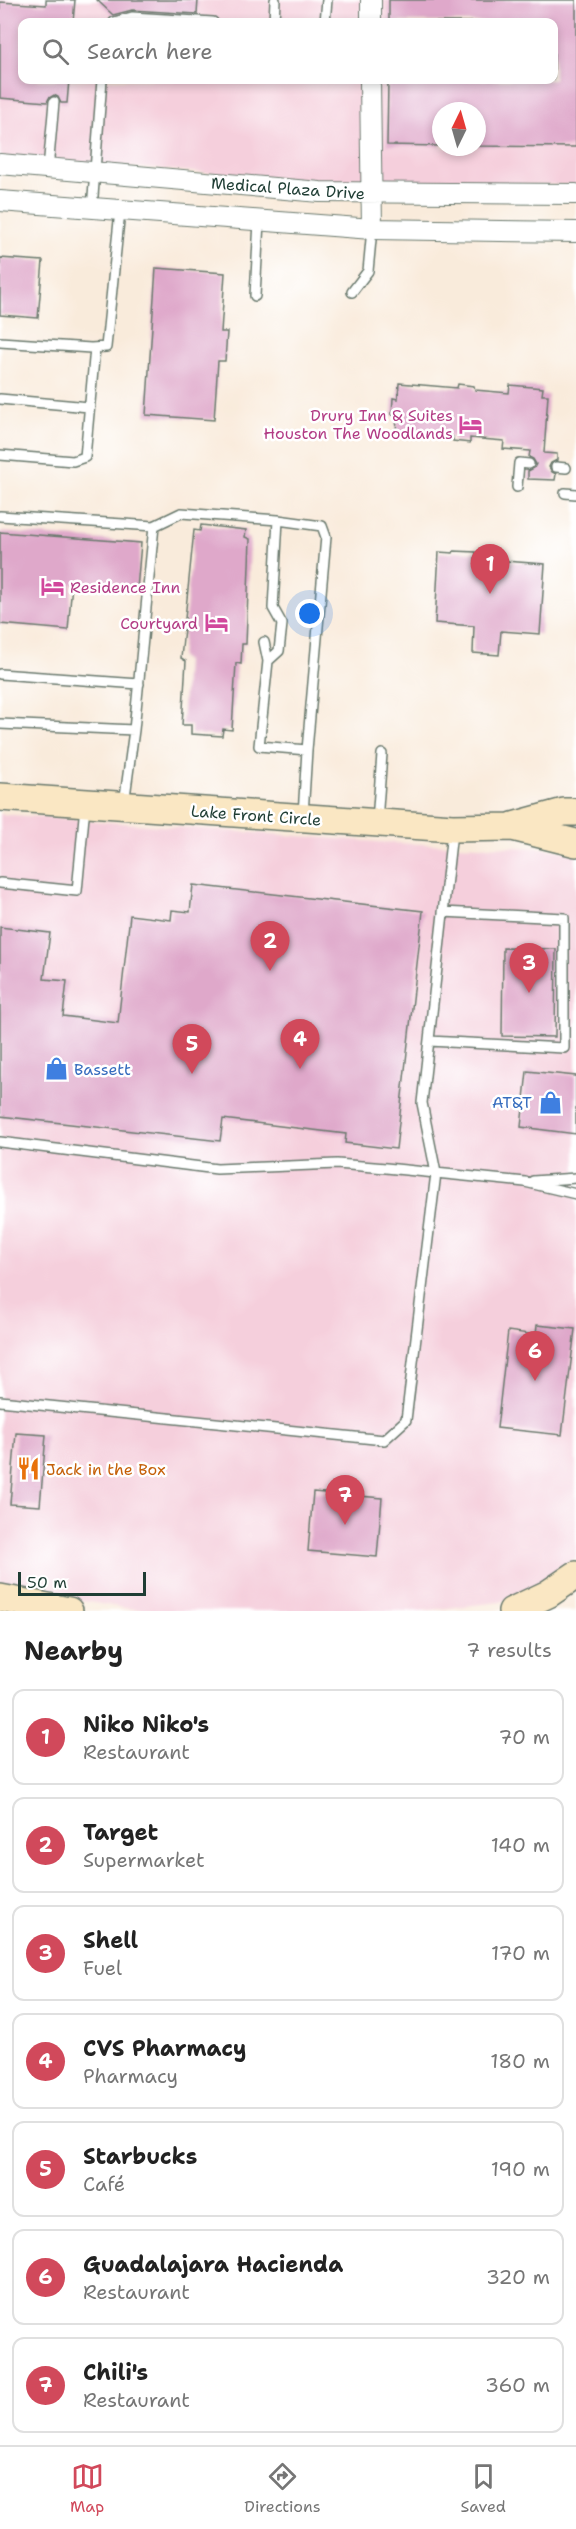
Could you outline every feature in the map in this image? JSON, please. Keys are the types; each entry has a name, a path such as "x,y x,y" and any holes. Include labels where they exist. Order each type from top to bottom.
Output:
{"street":[{"path":"371,0 371,18"},
{"path":"370,84 372,229"},
{"name":"Medical Plaza Drive","path":"0,164 320,192 576,194"},
{"path":"0,201 372,229 576,232"},
{"name":"Lake Front Circle","path":"0,797 453,828 512,827 576,843"},
{"name":"Lake Front Circle","path":"512,827 564,812 576,812"},
{"path":"512,1611 548,1594 576,1575"},
{"path":"0,1598 69,1611"}],"lane":[{"path":"274,18 275,0"},
{"path":"325,18 327,0"},
{"path":"128,18 148,18"},
{"path":"92,209 102,84"},
{"path":"48,169 54,102"},
{"path":"0,342 106,347 120,211"},
{"path":"255,296 259,221"},
{"path":"352,292 368,271 372,229"},
{"path":"0,455 73,461 85,457 95,348"},
{"path":"0,399 89,407"},
{"path":"517,487 519,463 529,464"},
{"path":"565,493 576,494"},
{"path":"0,516 154,526 181,513 278,520 322,526 326,537 303,819"},
{"path":"267,619 273,608 278,520"},
{"path":"124,806 134,730 154,526"},
{"path":"268,661 279,651 282,624 273,608"},
{"path":"264,642 268,661 260,746 307,750"},
{"path":"0,674 138,684"},
{"path":"0,724 134,730"},
{"path":"377,823 382,754"},
{"path":"0,883 77,891 85,804"},
{"path":"0,1401 384,1440 406,1420 436,1173 422,1103 453,828"},
{"path":"429,1041 564,1048 564,918 443,912"},
{"path":"564,1006 576,1006"},
{"path":"0,1142 217,1169 337,1164 525,1182 576,1194"},
{"path":"525,1182 576,1178"}],"shaded area":[{"path":"0,0 576,0 576,185 333,183 0,157"},
{"path":"0,814 393,843 539,848 576,853 576,1557 541,1587 500,1602 421,1611 155,1611 0,1587"}],"building":[{"path":"46,0 75,0 73,18 18,18 18,84 69,84 67,103 61,103 54,95 47,102 0,98 0,2 46,5"},
{"path":"97,0 198,0 197,14 132,10 113,15"},
{"path":"389,0 576,0 576,147 486,146 486,102 432,102 432,146 387,145 388,84 558,84 558,18 389,18"},
{"path":"0,258 43,261 38,318 0,315"},
{"path":"156,268 225,273 221,332 227,332 225,361 218,361 214,420 146,415"},
{"name":"Drury Inn & Suites Houston The Woodlands","path":"399,383 457,388 458,384 474,386 475,390 509,393 510,385 543,388 542,395 548,395 544,453 557,454 557,460 549,467 556,474 555,480 528,479 528,471 536,464 529,457 530,451 503,449 504,441 470,438 470,443 453,441 453,437 396,433 397,416 392,415 393,398 398,399"},
{"name":"Courtyard","path":"201,525 246,530 245,537 250,539 246,644 242,644 241,664 236,663 232,730 223,729 222,736 191,734 191,725 182,725 186,661 181,658 194,530 200,531"},
{"name":"Residence Inn","path":"0,532 141,543 137,589 72,584 68,630 0,624"},
{"path":"454,551 476,552 475,559 545,564 540,634 501,631 499,655 473,653 474,626 435,623 439,552 453,553"},
{"path":"193,885 423,911 396,1149 345,1143 346,1134 223,1119 220,1141 0,1116 0,927 50,933 44,979 67,981 63,1016 118,1023 130,915 171,920 172,910 190,912"},
{"path":"503,948 556,949 555,1037 502,1036"},
{"name":"AT&T","path":"527,1071 576,1076 576,1134 521,1127"},
{"path":"537,1325 575,1329 562,1435 497,1428 508,1331 536,1335"},
{"name":"Jack in the Box","path":"16,1433 46,1435 40,1506 10,1504"},
{"path":"313,1492 382,1498 377,1557 308,1551"}],"place":[{"name":"Drury Inn & Suites Houston The Woodlands","path":"471,424"},
{"name":"Residence Inn","path":"52,587"},
{"name":"Niko Niko's","path":"490,594"},
{"name":"Courtyard","path":"216,623"},
{"name":"Target","path":"270,971"},
{"name":"Shell","path":"529,993"},
{"name":"Bassett","path":"56,1069"},
{"name":"CVS Pharmacy","path":"300,1069"},
{"name":"Starbucks","path":"192,1074"},
{"name":"AT&T","path":"550,1102"},
{"name":"Guadalajara Hacienda","path":"535,1381"},
{"name":"Jack in the Box","path":"28,1469"},
{"name":"Chili's","path":"345,1525"}]}
